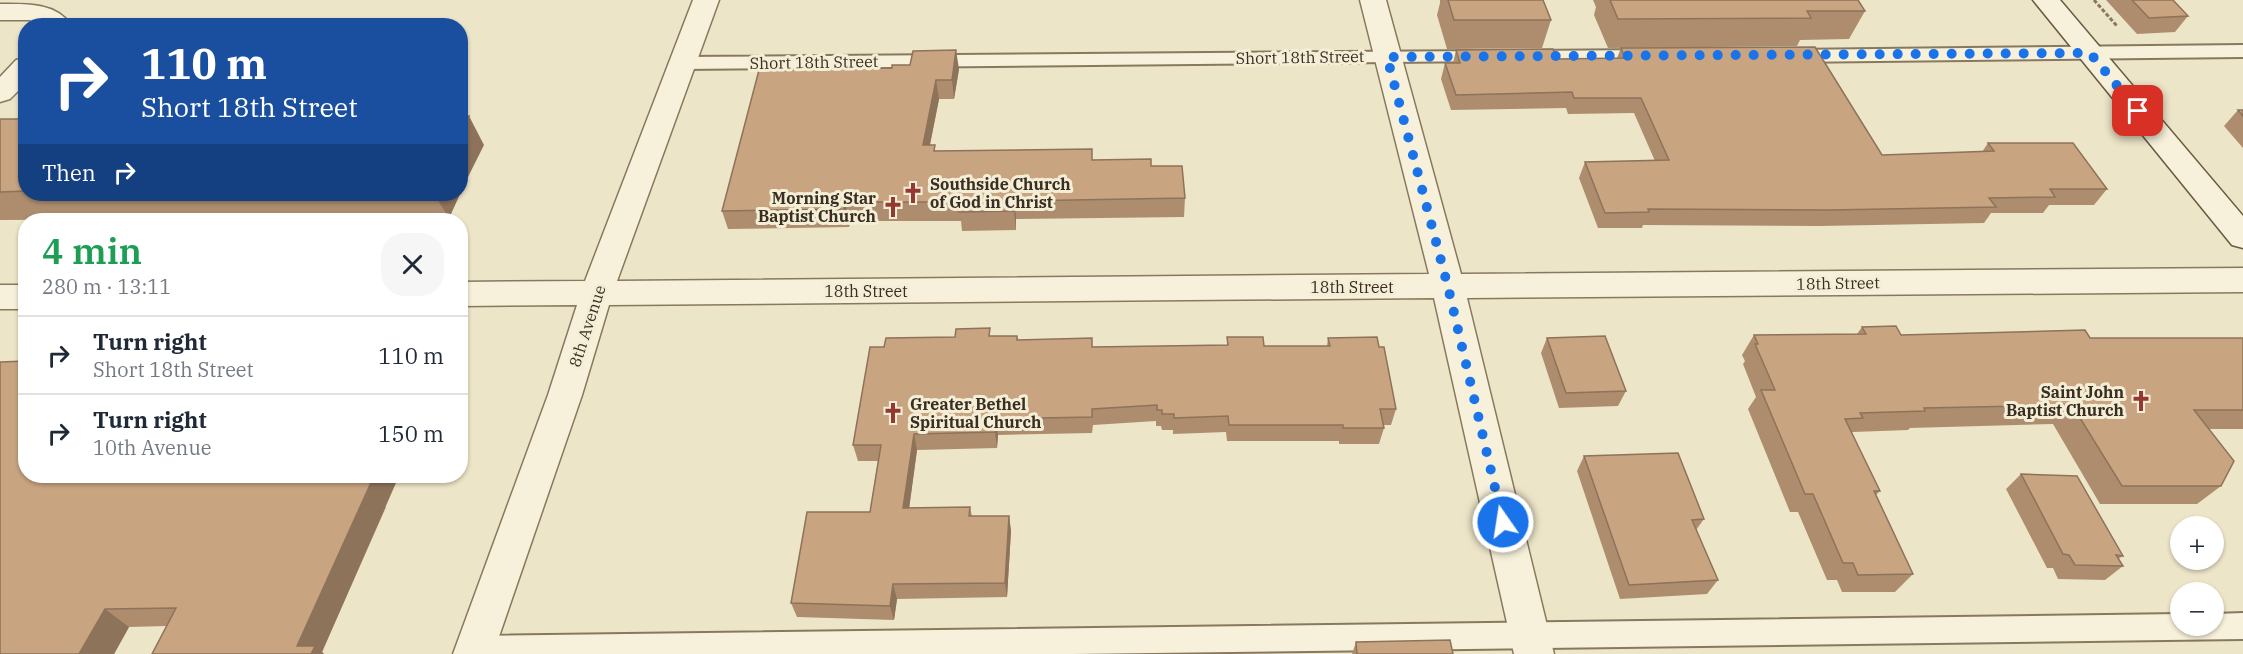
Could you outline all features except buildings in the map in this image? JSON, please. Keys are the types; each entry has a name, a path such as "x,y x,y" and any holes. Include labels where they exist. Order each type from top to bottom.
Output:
{"street":[{"name":"8th Avenue","path":"474,651 565,395 597,292 706,0"},
{"path":"1373,0 1448,287 1531,644"},
{"path":"2046,0 2243,237"},
{"path":"0,12 39,18"},
{"path":"0,93 18,74"},
{"name":"18th Street","path":"468,294 2243,280"},
{"path":"0,297 18,297"}],"lane":[{"path":"1772,56 2243,51"},
{"name":"Short 18th Street","path":"681,63 1671,57"},
{"path":"474,651 1531,644 2243,626"}],"place":[{"name":"Southside Church of God in Christ","path":"913,193"},
{"name":"Morning Star Baptist Church","path":"893,207"},
{"name":"Saint John Baptist Church","path":"2141,401"},
{"name":"Greater Bethel Spiritual Church","path":"893,413"}],"route":[{"path":"1503,522 1448,287 1387,57 1738,57 2090,53 2138,111"}]}
